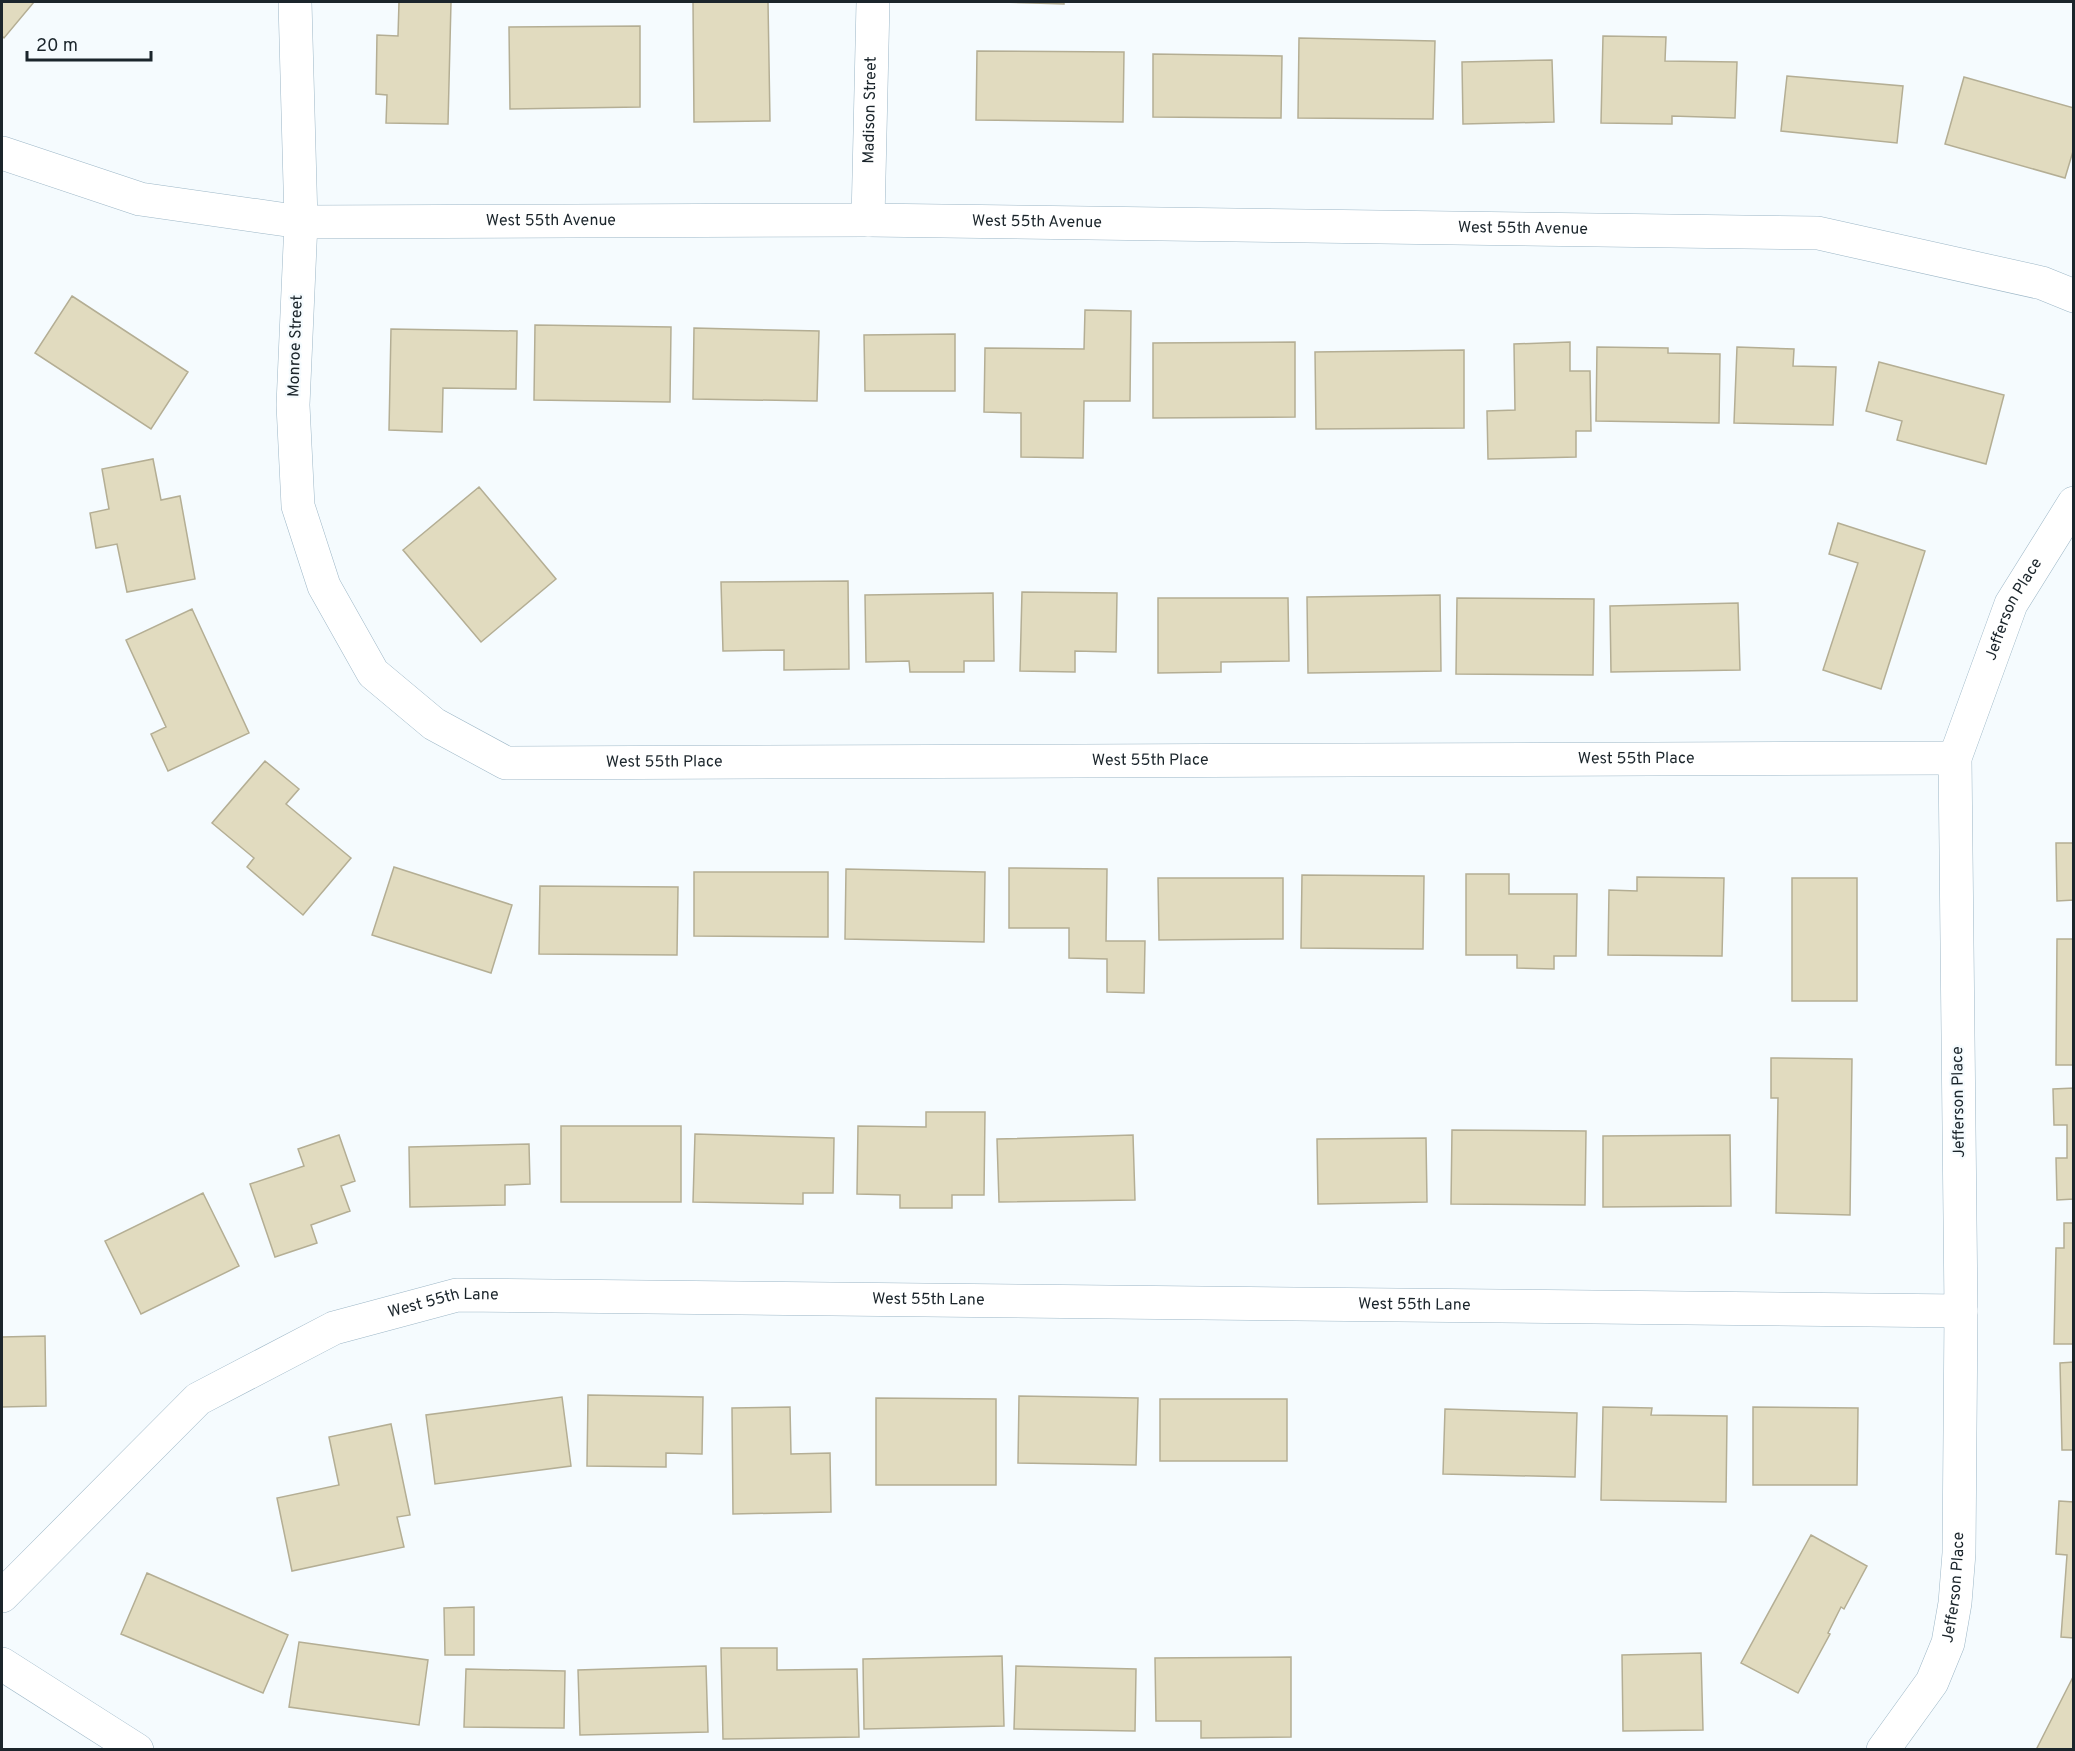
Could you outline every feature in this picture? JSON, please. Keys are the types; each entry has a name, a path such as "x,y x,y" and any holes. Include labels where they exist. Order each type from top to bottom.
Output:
{"street":[{"name":"Monroe Street","path":"295,2 301,222 293,405 298,506 324,586 373,673"},
{"name":"Madison Street","path":"868,220 873,2"},
{"name":"West 55th Avenue","path":"2,153 140,199 301,222 868,220 1818,233 2042,283 2073,296"},
{"name":"Jefferson Place","path":"1883,1749 1908,1718 1932,1682 1948,1643 1956,1603 1959,1553 1961,1311 1955,758 2011,604 2073,503"},
{"name":"West 55th Place","path":"373,673 434,724 506,763 1955,758"},
{"name":"West 55th Lane","path":"2,1596 198,1399 334,1328 457,1295 1961,1311"},
{"path":"2,1664 137,1749"}],"building":[{"path":"2,2 34,2 4,38 2,36"},
{"path":"399,2 451,2 448,124 386,123 387,95 376,94 377,35 398,36"},
{"path":"693,2 768,2 770,121 694,122"},
{"path":"1001,2 1064,2 1064,4"},
{"path":"640,26 640,107 510,109 509,27"},
{"path":"1603,36 1666,37 1665,61 1737,62 1735,118 1672,116 1672,124 1601,123"},
{"path":"1299,38 1435,41 1433,119 1298,118"},
{"path":"977,51 1124,52 1123,122 976,120"},
{"path":"1153,54 1282,56 1281,118 1153,117"},
{"path":"1552,60 1554,122 1463,124 1462,62"},
{"path":"1787,76 1903,86 1897,143 1781,131"},
{"path":"1964,77 2074,108 2074,148 2065,178 1945,144"},
{"path":"72,296 188,372 151,429 35,353"},
{"path":"1085,310 1131,311 1130,401 1084,401 1083,458 1021,457 1021,413 984,412 985,348 1084,349"},
{"path":"535,325 671,327 670,402 534,400"},
{"path":"694,328 819,331 817,401 693,399"},
{"path":"391,329 517,331 516,389 443,388 442,432 389,430"},
{"path":"955,334 955,391 865,391 864,335"},
{"path":"1295,342 1295,417 1153,418 1153,343"},
{"path":"1570,342 1570,371 1590,371 1591,431 1576,431 1576,457 1488,459 1487,411 1515,410 1514,344"},
{"path":"1597,347 1668,348 1668,353 1720,354 1719,423 1596,421"},
{"path":"1737,347 1794,349 1793,366 1836,367 1833,425 1734,423"},
{"path":"1464,350 1464,428 1316,429 1315,352"},
{"path":"1879,362 2004,395 1986,464 1897,440 1902,421 1866,411"},
{"path":"153,459 161,500 180,496 195,579 127,592 117,544 96,548 90,513 109,509 102,469"},
{"path":"479,487 556,579 481,642 403,550"},
{"path":"1838,523 1925,551 1881,689 1823,670 1858,563 1829,554"},
{"path":"848,581 849,669 784,670 784,650 723,651 721,582"},
{"path":"1022,592 1117,593 1116,652 1075,651 1075,672 1020,671"},
{"path":"993,593 994,661 964,661 964,672 910,672 909,661 866,662 865,595"},
{"path":"1440,595 1441,671 1308,673 1307,597"},
{"path":"1158,598 1288,598 1289,661 1221,662 1221,672 1158,673"},
{"path":"1457,598 1594,599 1593,675 1456,674"},
{"path":"1738,603 1740,670 1611,672 1610,606"},
{"path":"192,609 249,733 168,771 151,734 166,727 126,640"},
{"path":"265,761 299,789 286,804 351,858 303,915 247,867 254,858 212,823"},
{"path":"2056,843 2074,843 2074,900 2057,901"},
{"path":"394,867 512,905 491,973 372,935"},
{"path":"1009,868 1107,869 1106,941 1145,941 1144,993 1107,992 1107,959 1069,958 1069,928 1009,928"},
{"path":"846,869 985,872 984,942 845,939"},
{"path":"694,872 828,872 828,937 694,936"},
{"path":"1466,874 1509,874 1509,894 1577,894 1576,956 1554,956 1554,969 1517,968 1517,955 1466,955"},
{"path":"1302,875 1424,876 1423,949 1301,948"},
{"path":"1637,877 1724,878 1722,956 1608,955 1609,890 1637,891"},
{"path":"1158,878 1283,878 1283,939 1159,940"},
{"path":"1792,878 1857,878 1857,1001 1792,1001"},
{"path":"540,886 678,887 677,955 539,954"},
{"path":"2057,939 2074,939 2074,1065 2056,1065"},
{"path":"1771,1058 1852,1059 1850,1215 1776,1213 1778,1098 1771,1098"},
{"path":"2074,1088 2074,1199 2057,1200 2056,1158 2067,1158 2067,1125 2054,1125 2053,1089"},
{"path":"926,1112 985,1112 984,1195 952,1195 952,1208 900,1208 900,1195 857,1194 858,1126 926,1127"},
{"path":"561,1126 681,1126 681,1202 561,1202"},
{"path":"1452,1130 1586,1131 1585,1205 1451,1204"},
{"path":"695,1134 834,1138 833,1193 803,1193 803,1204 693,1202"},
{"path":"339,1135 355,1181 341,1186 350,1211 311,1225 317,1243 275,1257 250,1184 304,1166 298,1149"},
{"path":"1133,1135 1135,1200 999,1202 997,1139"},
{"path":"1730,1135 1731,1206 1603,1207 1603,1136"},
{"path":"1426,1138 1427,1202 1318,1204 1317,1139"},
{"path":"529,1144 530,1184 505,1185 505,1205 410,1207 409,1147"},
{"path":"203,1193 239,1266 141,1314 105,1241"},
{"path":"2064,1223 2074,1223 2074,1344 2054,1344 2056,1248 2064,1248"},
{"path":"45,1336 46,1406 2,1407 2,1337"},
{"path":"2074,1362 2074,1450 2062,1450 2060,1363"},
{"path":"588,1395 703,1397 702,1454 666,1453 666,1467 587,1466"},
{"path":"1019,1396 1138,1398 1136,1465 1018,1463"},
{"path":"562,1397 571,1466 435,1484 426,1415"},
{"path":"876,1398 996,1399 996,1485 876,1485"},
{"path":"1160,1399 1287,1399 1287,1461 1160,1461"},
{"path":"790,1407 791,1454 830,1453 831,1512 733,1514 732,1408"},
{"path":"1603,1407 1652,1408 1651,1415 1727,1416 1726,1502 1601,1500"},
{"path":"1753,1407 1858,1408 1857,1485 1753,1485"},
{"path":"1445,1409 1577,1413 1575,1477 1443,1474"},
{"path":"391,1424 410,1515 397,1517 404,1547 292,1571 277,1498 339,1485 329,1437"},
{"path":"2059,1501 2074,1502 2074,1638 2061,1637 2067,1555 2056,1554"},
{"path":"1811,1535 1867,1566 1844,1609 1841,1607 1828,1633 1830,1634 1798,1693 1741,1663"},
{"path":"147,1573 288,1635 263,1693 121,1634"},
{"path":"474,1607 474,1655 445,1655 444,1608"},
{"path":"299,1642 428,1660 419,1725 289,1707"},
{"path":"721,1648 777,1648 777,1670 857,1669 859,1737 723,1739"},
{"path":"1701,1653 1703,1730 1623,1731 1622,1655"},
{"path":"1002,1656 1004,1726 864,1729 863,1659"},
{"path":"1291,1657 1291,1737 1201,1738 1201,1721 1156,1721 1155,1658"},
{"path":"706,1666 708,1732 580,1735 578,1670"},
{"path":"1016,1666 1136,1669 1135,1731 1014,1729"},
{"path":"466,1669 565,1671 564,1728 464,1727"},
{"path":"2074,1675 2074,1750 2036,1750"}]}
